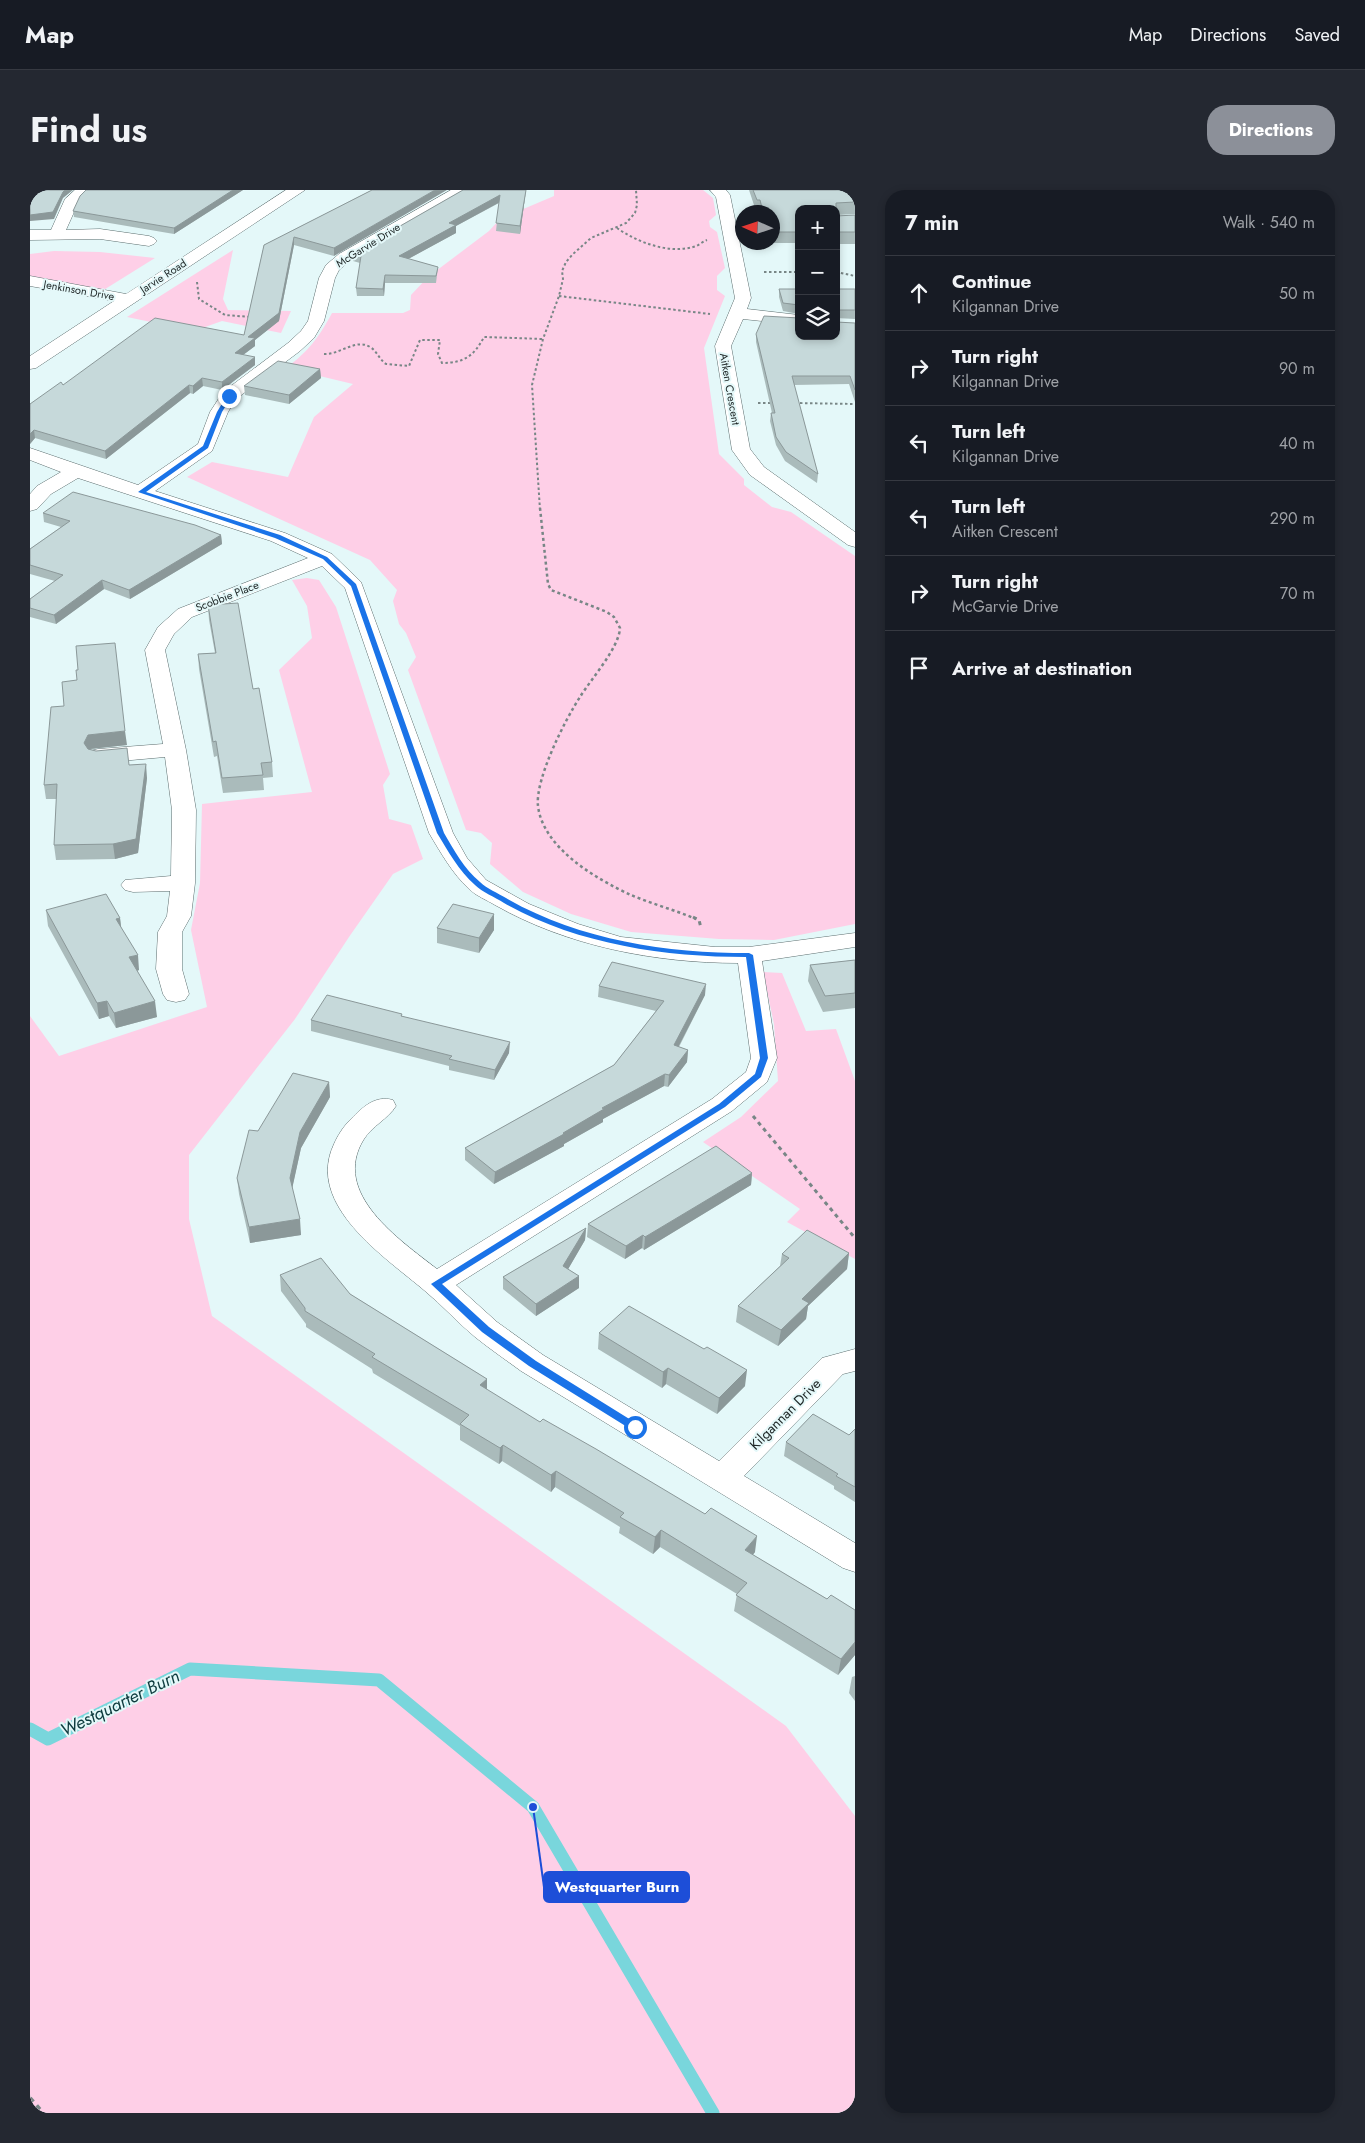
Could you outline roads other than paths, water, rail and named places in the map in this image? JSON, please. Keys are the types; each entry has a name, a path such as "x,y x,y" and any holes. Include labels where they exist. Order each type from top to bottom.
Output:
{"street":[{"path":"57,233 73,199 84,190"},
{"name":"Jarvie Road","path":"30,364 282,198 298,190"},
{"name":"McGarvie Drive","path":"141,492 206,447 219,412 229,396 294,347 308,334 316,321 327,278 332,268 345,257 434,204 462,190"},
{"name":"Aitken Crescent","path":"717,190 723,194 743,298 723,346 740,450 757,470 855,541"},
{"path":"30,235 57,233 100,234 149,241"},
{"name":"Jenkinson Drive","path":"30,281 128,299"},
{"path":"736,316 795,320"},
{"path":"30,454 76,471 278,537 325,558 354,586 440,833 457,861 478,884 520,909 569,929 619,944 715,955 749,955 855,940"},
{"path":"30,505 44,490 76,471"},
{"name":"Scobbie Place","path":"176,994 169,969 170,932 179,916 183,883 184,810 175,750 155,650 165,631 184,613 325,558"},
{"path":"98,756 175,750"},
{"path":"133,884 183,883"},
{"path":"436,1284 722,1105 758,1076 764,1058 749,955"},
{"path":"383,1106 352,1134 342,1156 340,1177 347,1197 376,1236 436,1284 486,1330 532,1363 855,1559"},
{"name":"Kilgannan Drive","path":"722,1478 834,1366 855,1360"}],"waterway":[{"name":"Westquarter Burn","path":"30,1729 48,1739 190,1669 379,1680 533,1807 713,2113"}],"place":[{"name":"Westquarter Burn","path":"533,1807"}]}
